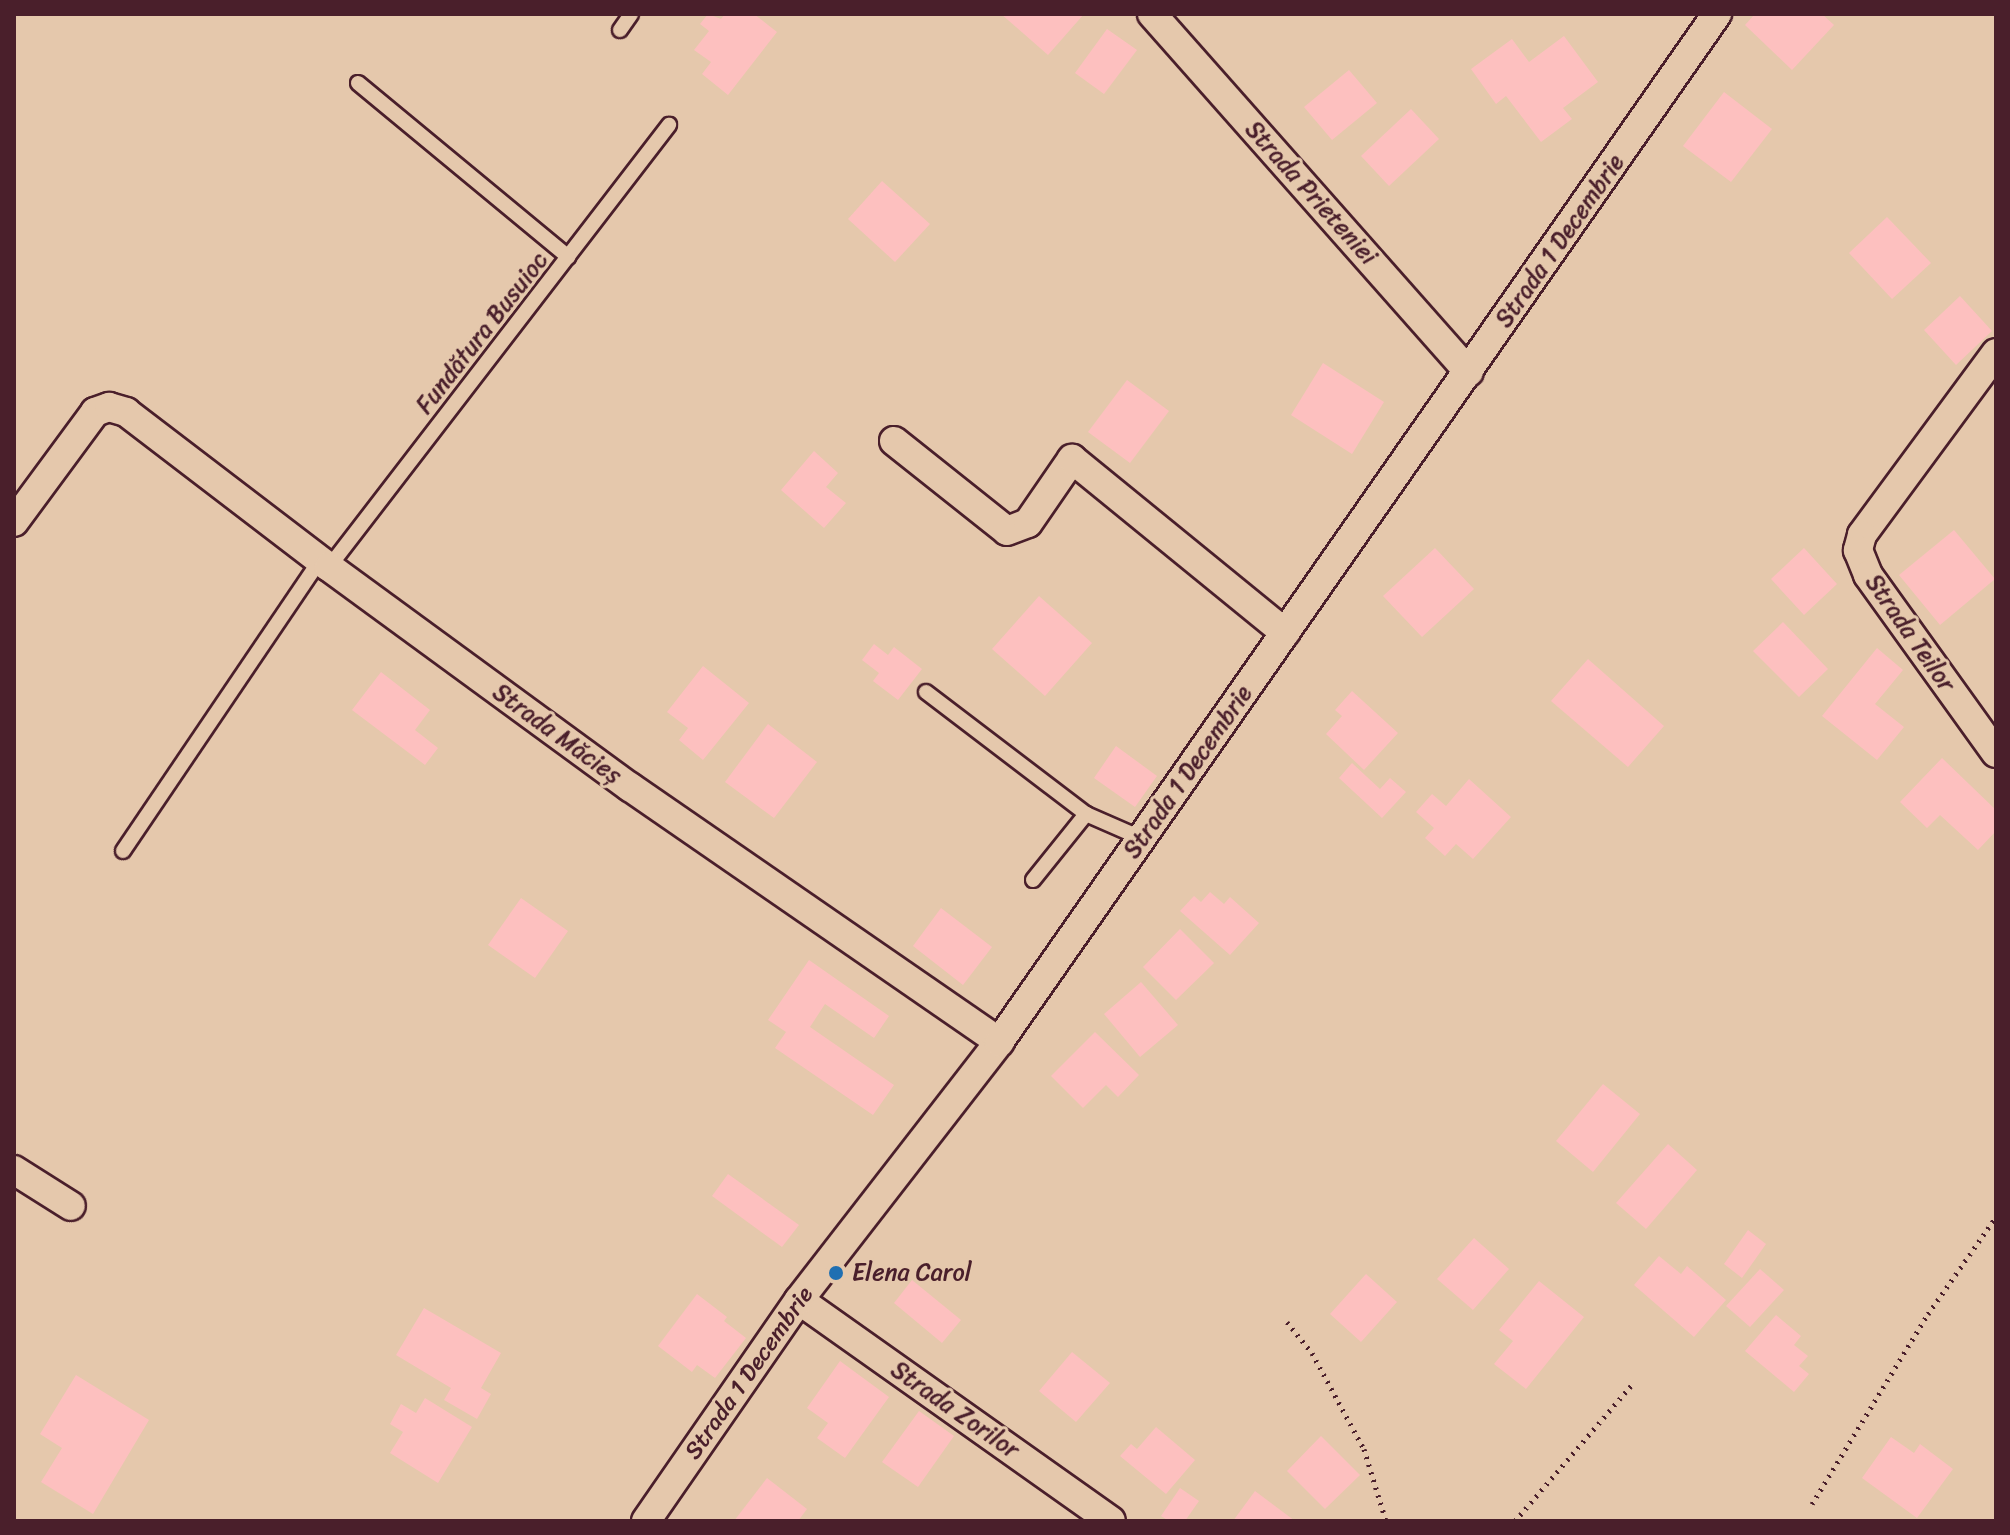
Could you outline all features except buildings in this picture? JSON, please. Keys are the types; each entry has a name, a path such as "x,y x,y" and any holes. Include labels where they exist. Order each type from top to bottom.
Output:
{"street":[{"name":"Strada Prieteniei","path":"1152,14 1469,372"},
{"name":"Strada 1 Decembrie","path":"648,1520 799,1300 999,1042 1717,14"},
{"name":"Strada Teilor","path":"1996,353 1862,535 1858,550 1868,575 1996,753"},
{"name":"Strada Măcieș","path":"14,522 95,412 109,407 126,412 324,563 630,787 999,1042"},
{"path":"894,441 1007,531 1028,523 1072,459 1285,633"},
{"path":"14,1170 71,1206"},
{"name":"Strada Zorilor","path":"799,1300 1111,1521"}],"lane":[{"path":"620,30 631,14"},
{"path":"358,83 568,257"},
{"name":"Fundătura Busuioc","path":"123,851 324,563 669,125"},
{"path":"926,692 1086,814 1141,838"},
{"path":"1033,880 1086,814"}],"path":[{"path":"1812,1504 1928,1314 1996,1217"},
{"path":"1287,1322 1312,1353 1364,1449 1386,1521"},
{"path":"1515,1521 1634,1382"}],"place":[{"name":"Elena Carol","path":"836,1273"}]}
